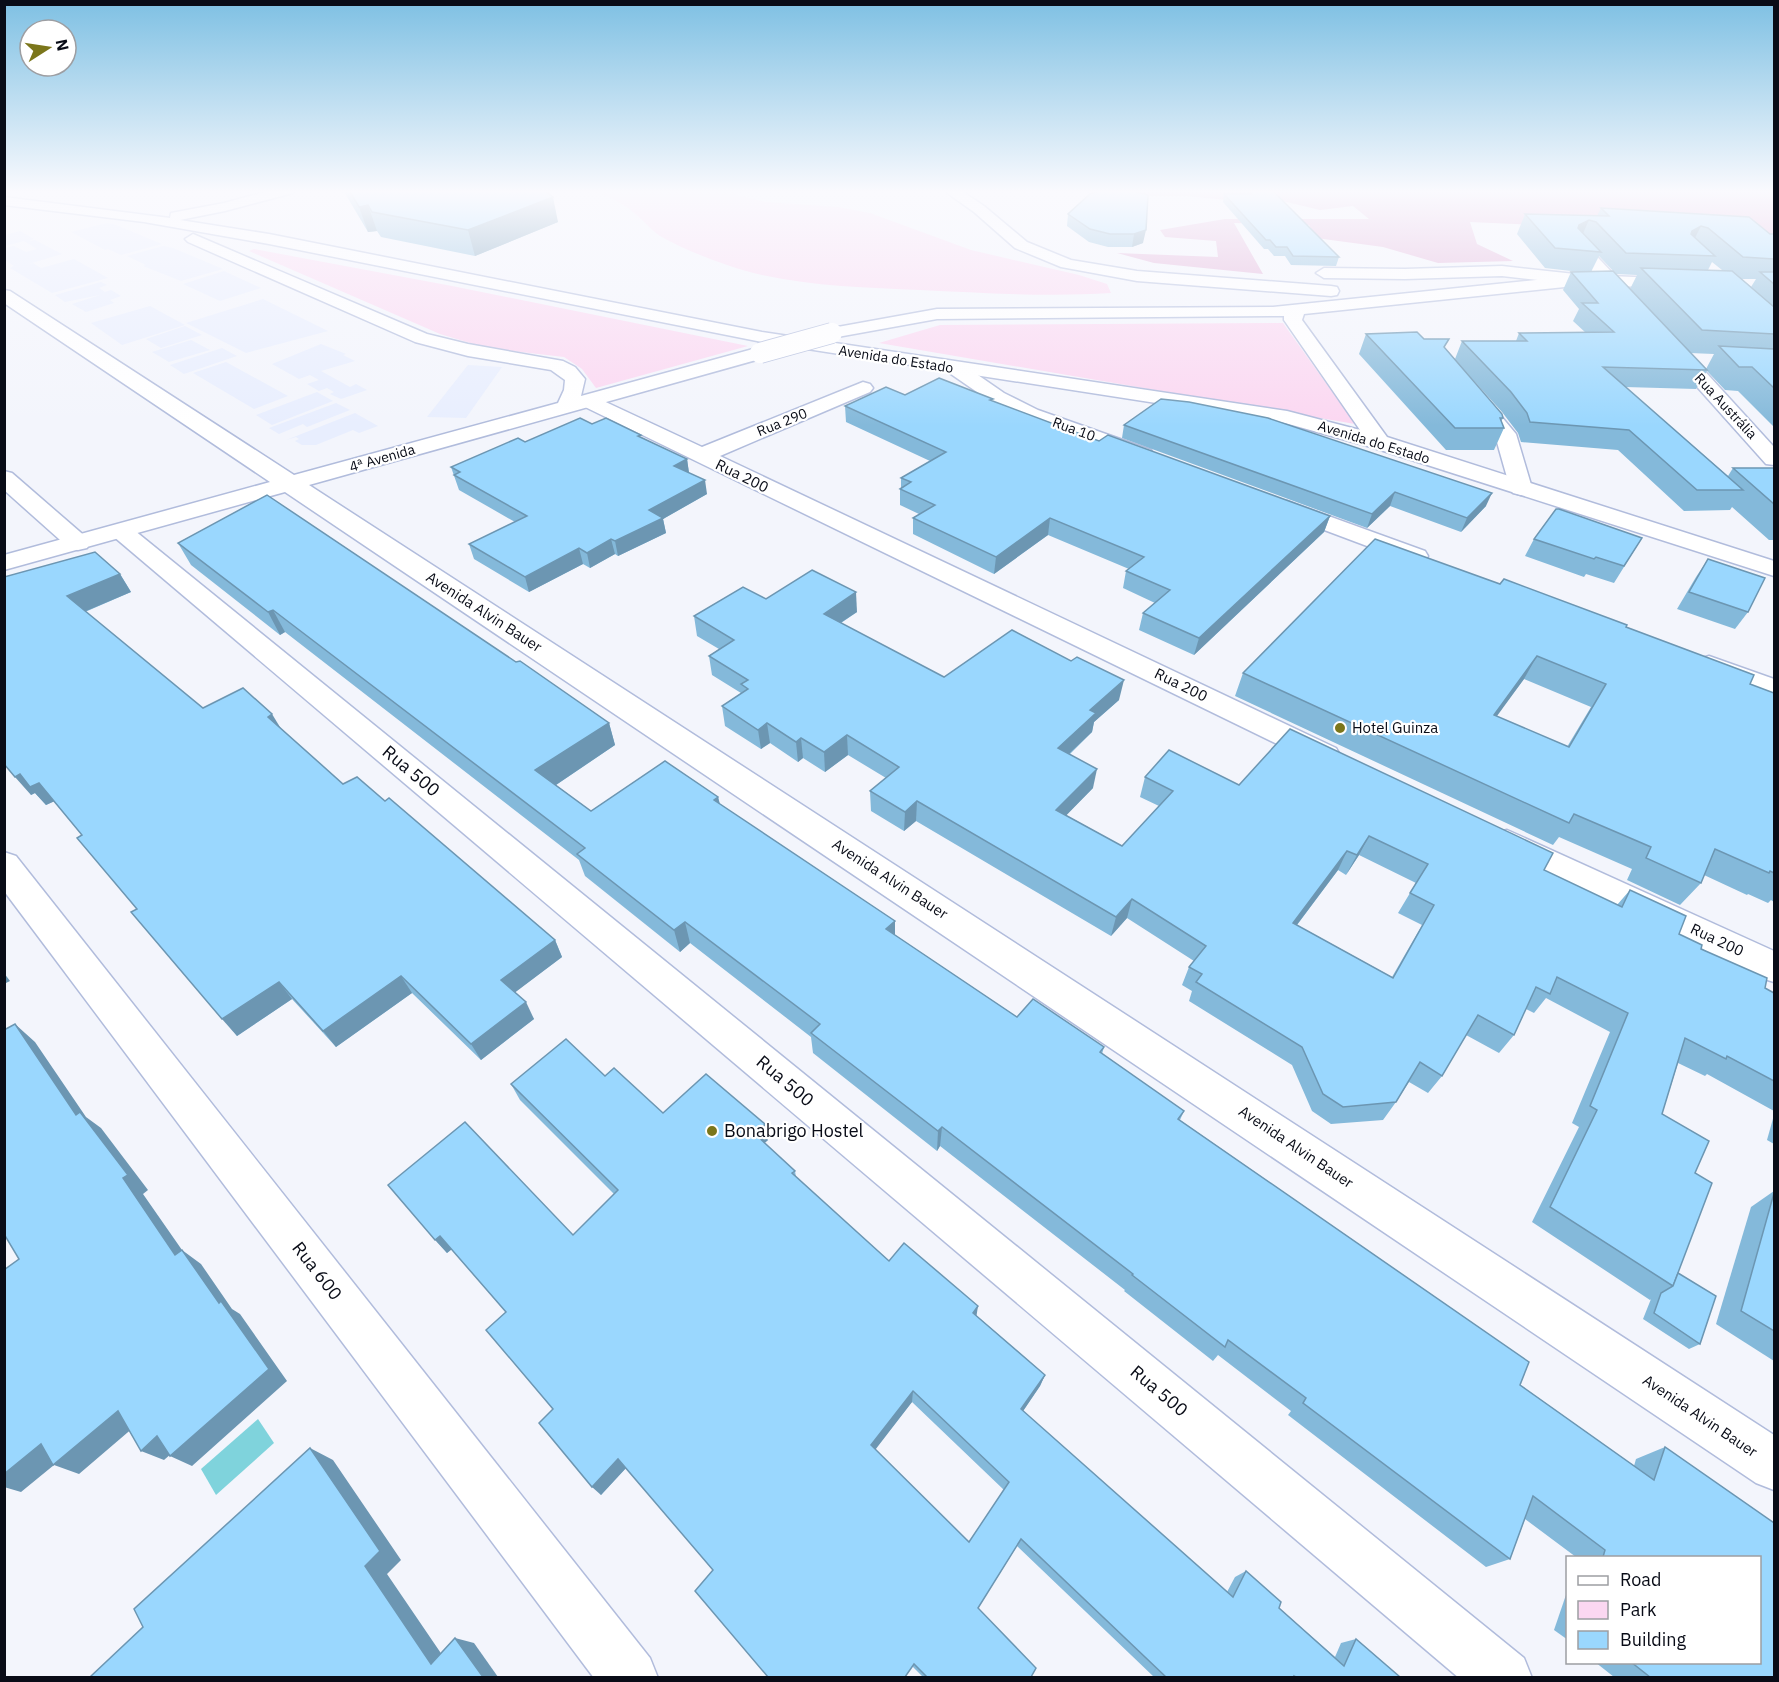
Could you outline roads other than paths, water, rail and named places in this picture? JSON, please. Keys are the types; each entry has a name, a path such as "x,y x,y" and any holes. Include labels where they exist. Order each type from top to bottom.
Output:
{"main road":[{"path":"260,268 421,338 468,350 556,364 568,371 575,379 574,390 566,407"},
{"name":"Avenida do Estado","path":"420,268 707,327 955,368 1287,417 1379,442 1774,569"},
{"path":"1090,268 1113,273 1326,291 1378,291 1493,279 1610,280 1691,284"},
{"path":"1347,268 1353,274"},
{"path":"1599,268 1644,317"},
{"path":"1324,273 1502,271 1584,280"},
{"name":"4ª Avenida","path":"4,563 832,333 897,320 969,313 1298,310 1584,280"},
{"name":"Avenida Alvin Bauer","path":"4,295 1774,1465"},
{"path":"1298,310 1293,315 1293,320 1379,442"},
{"name":"Rua Austrália","path":"1660,334 1774,459"},
{"path":"1683,360 1706,361"},
{"name":"Rua 10","path":"955,368 998,398 1031,414 1162,462"},
{"path":"1463,383 1493,417 1505,435 1521,488"},
{"name":"Rua 290","path":"700,456 863,388"},
{"name":"Rua 200","path":"588,401 1348,766"},
{"path":"4,478 78,543"},
{"path":"1271,502 1438,564"},
{"name":"Rua 500","path":"121,531 1504,1677"},
{"path":"1685,656 1774,689"},
{"name":"Rua 200","path":"1486,832 1774,967"},
{"name":"Rua 600","path":"4,865 630,1677"}],"water":[{"path":"258,1419 274,1443 216,1495 201,1469"}],"place":[{"name":"Hotel Guinza","path":"1340,728"},
{"name":"Bonabrigo Hostel","path":"712,1131"}]}
